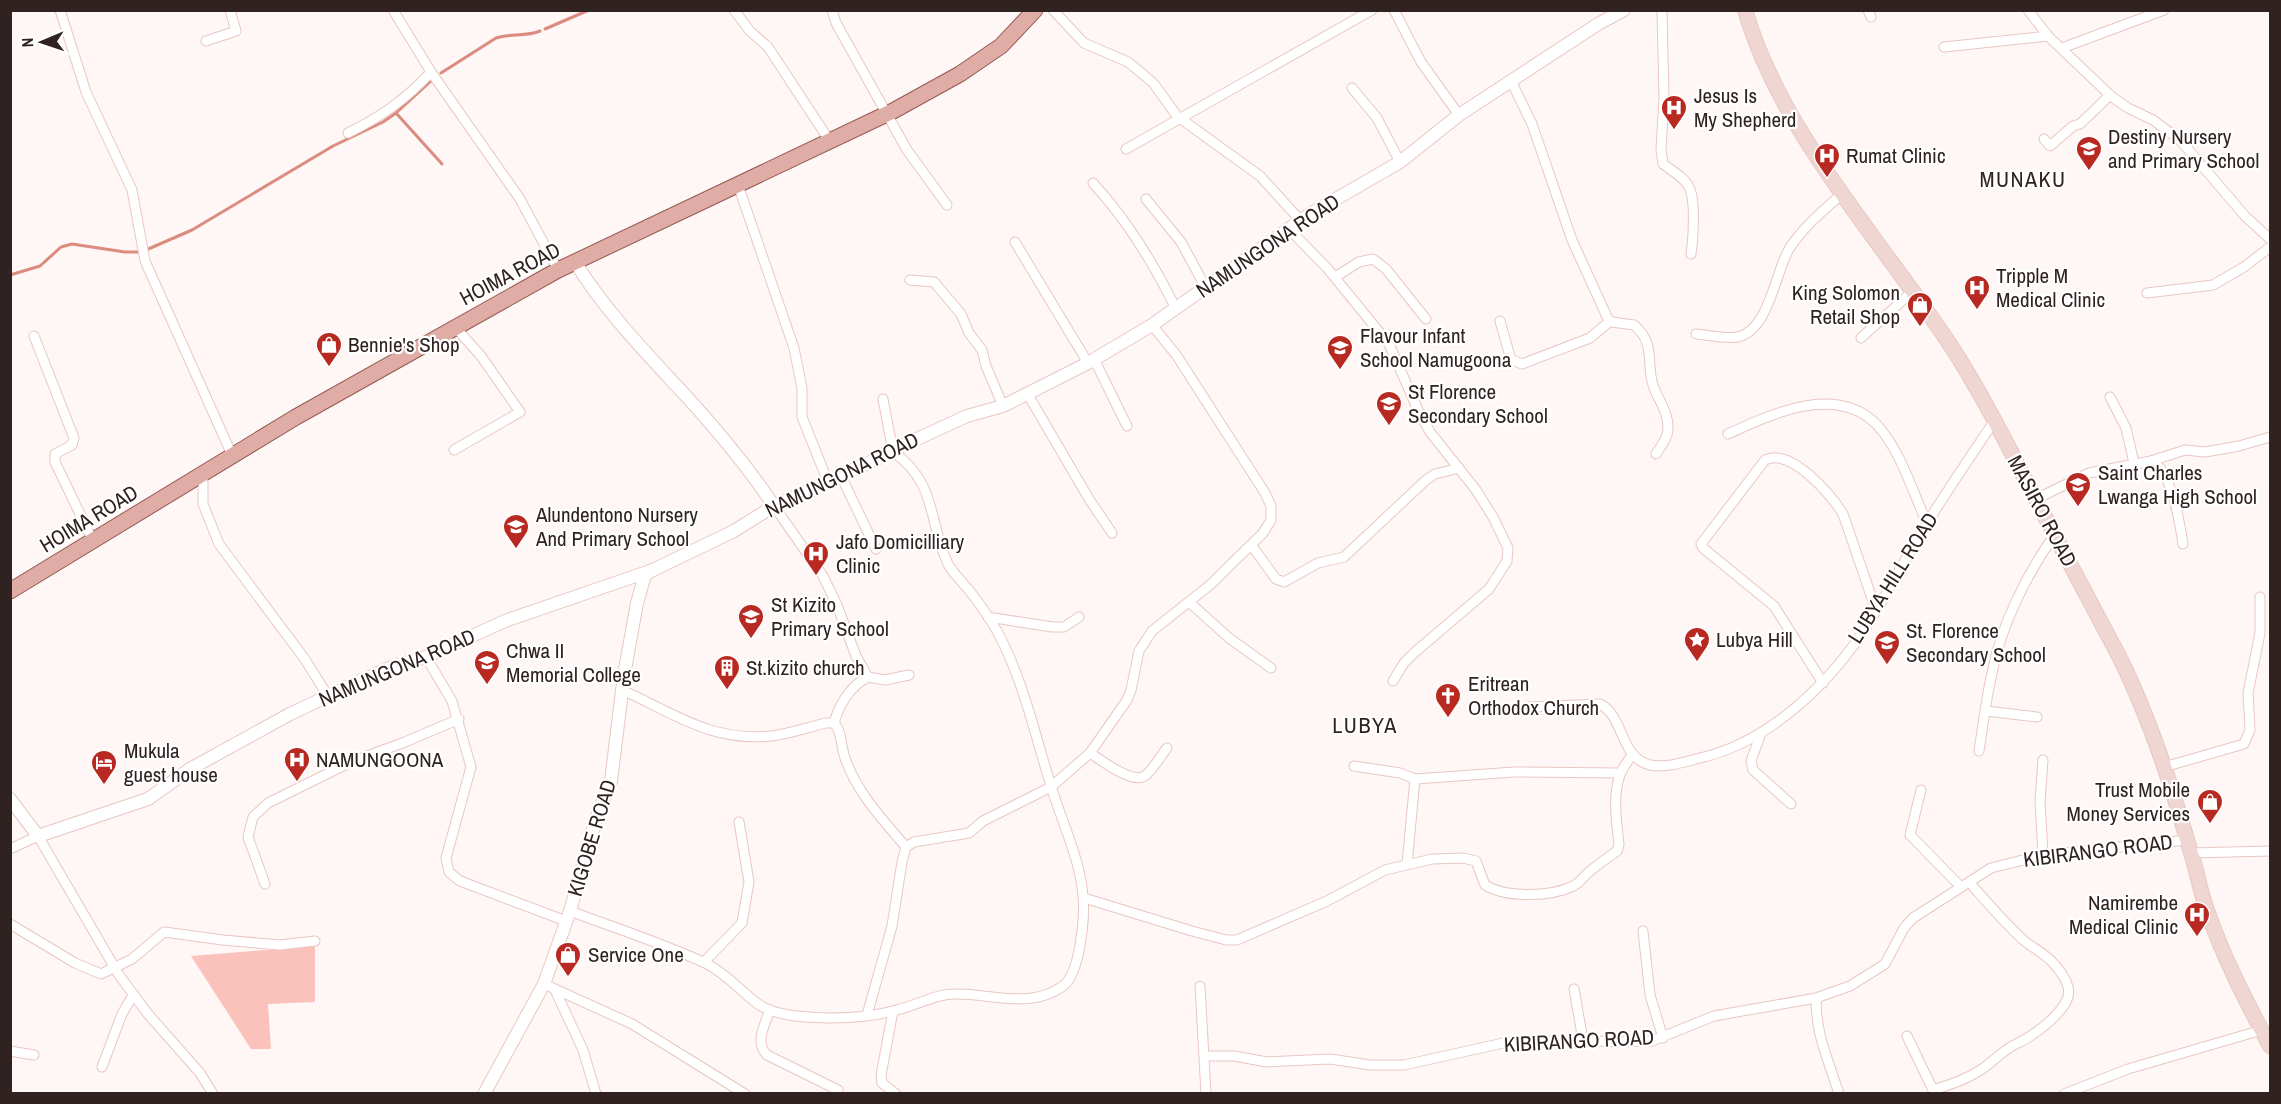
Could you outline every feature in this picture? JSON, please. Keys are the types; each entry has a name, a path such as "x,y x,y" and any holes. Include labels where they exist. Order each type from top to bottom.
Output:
{"main road":[{"name":"HOIMA ROAD","path":"10,591 232,455 558,270 885,114 981,60 1001,46 1035,10"},
{"name":"MASIRO ROAD","path":"1745,10 1762,61 1804,135 1955,351 1995,420 2137,693 2164,766 2206,909 2221,945 2271,1046"}],"street":[{"path":"60,10 89,100 132,190 145,261 232,455"},
{"path":"206,41 236,31 230,10"},
{"path":"393,10 431,72 520,199 558,270"},
{"path":"734,10 750,31 768,47 829,140"},
{"path":"832,10 836,22 885,114 907,150 947,205"},
{"path":"1053,10 1084,43 1128,63 1145,76 1154,84 1177,116 1260,176 1302,221"},
{"path":"1126,149 1372,10"},
{"path":"1394,10 1421,62 1459,115"},
{"name":"NAMUNGONA ROAD","path":"10,849 38,836 148,799 190,769 290,714 328,696 394,666 426,657 505,621 653,570 734,531 774,506 967,416 1003,406 1091,361 1176,309 1319,208 1401,162 1459,115 1598,24 1624,10"},
{"path":"1662,10 1664,99 1661,150 1663,164 1689,186 1693,203 1691,254"},
{"path":"2028,10 2048,36 2110,95 2128,108 2153,120 2180,140 2245,216 2271,239"},
{"path":"2062,48 2164,10"},
{"path":"1944,47 2048,36"},
{"path":"348,133 392,109 431,72"},
{"path":"1511,81 1543,152 1572,240 1610,321"},
{"path":"1352,88 1377,118 1401,162"},
{"path":"2044,139 2050,146 2073,126 2080,124 2110,95"},
{"path":"1093,183 1129,225 1176,309"},
{"path":"738,185 794,348 801,383 803,425 828,482"},
{"path":"1696,334 1734,337 1744,335 1753,328 1763,316 1779,270 1790,249 1809,223 1843,193"},
{"path":"1146,199 1180,242 1206,288"},
{"path":"1290,230 1335,277 1389,344 1430,432 1485,504 1509,548 1507,561 1489,589 1414,653 1404,663 1394,681"},
{"path":"1015,242 1091,361 1127,426"},
{"path":"2147,293 2213,285 2244,267 2271,247"},
{"path":"1335,277 1359,262 1373,259 1386,269 1426,319"},
{"path":"575,262 602,302 755,477 823,576 856,656 868,677"},
{"path":"910,280 934,282 951,300 961,314 969,333 982,350 986,366 1003,406"},
{"path":"1861,338 1914,290"},
{"path":"1500,321 1512,360 1522,364 1590,338 1610,321 1634,325 1645,339 1651,361 1652,383 1667,418 1667,436 1656,454"},
{"path":"867,1015 892,926 906,847 920,840 964,835 983,821 1051,787 1090,753 1127,699 1139,651 1152,631 1189,602 1252,546 1271,520 1271,506 1265,493 1182,365 1152,325"},
{"path":"454,450 520,412 481,356 455,327"},
{"path":"33,336 74,438 72,445 55,454 55,462 93,542"},
{"path":"1027,393 1089,499 1112,533"},
{"path":"2110,397 2126,428 2134,463"},
{"path":"426,657 452,701 471,766 446,858 449,872 460,881 704,962 760,1005 770,1010 824,1017 867,1015 893,1011 948,994 1024,999 1058,990 1067,984 1073,974 1079,948 1084,898 1075,855 1051,787 1022,686 997,631 947,560 927,493 920,478 907,461 893,452 883,399"},
{"path":"1728,434 1770,414 1796,408 1822,405 1857,409 1877,425 1894,449 1927,523"},
{"name":"LUBYA HILL ROAD","path":"1632,755 1650,765 1677,764 1734,748 1786,716 1823,683 1868,623 1927,523 1995,420"},
{"path":"2036,499 2089,473 2151,461 2185,450 2205,452 2271,437"},
{"path":"1823,683 1774,606 1701,544 1766,460 1776,457 1796,465 1834,500 1843,514 1876,610"},
{"path":"2151,461 2158,466 2174,502 2183,544"},
{"path":"1252,546 1276,579 1284,582 1318,563 1344,557 1426,480 1435,474 1459,468"},
{"path":"203,474 203,504 219,544 304,658 328,696"},
{"path":"841,476 876,549"},
{"path":"1979,751 1992,670 2008,623 2031,570 2055,534"},
{"name":"KIGOBE ROAD","path":"484,1094 544,984 568,916 596,819 611,781 622,690 637,603 645,574 653,570"},
{"path":"2164,766 2244,744 2250,730 2248,693 2260,633 2260,597"},
{"path":"1189,602 1229,638 1271,668"},
{"path":"988,617 1052,627 1064,627 1079,617"},
{"path":"834,723 838,710 851,690 868,677 885,680 909,675"},
{"path":"622,690 699,727 742,736 771,736 814,725 834,723"},
{"path":"1084,898 1191,932 1226,940 1237,940 1328,901 1385,870 1407,864 1449,858 1473,860 1479,864 1485,885 1498,891 1520,894 1541,894 1573,886 1618,848 1616,805 1620,773 1632,755 1610,714 1600,704 1528,707"},
{"path":"1986,711 2037,717"},
{"path":"265,884 248,837 253,817 268,803 351,762 459,719"},
{"path":"834,723 839,729 846,761 856,784 906,847"},
{"path":"1761,733 1751,761 1753,770 1791,804"},
{"path":"1090,753 1123,773 1141,778 1146,775 1167,748"},
{"path":"2043,760 2040,801 2043,855"},
{"path":"1354,766 1400,773 1415,779 1514,772 1620,773"},
{"path":"1407,864 1415,779"},
{"path":"1907,1036 1933,1090 1953,1084 1978,1071 2016,1044 2024,1042 2065,1006 2068,998 2068,987 2059,970 2042,952 2024,941 1910,835 1921,790"},
{"path":"10,799 38,836 133,995 195,1066 213,1094"},
{"path":"704,962 742,923 749,882 739,822"},
{"name":"KIBIRANGO ROAD","path":"1205,1056 1234,1056 1267,1062 1330,1059 1370,1065 1404,1065 1508,1042 1582,1040 1635,1042 1663,1038 1697,1021 1714,1016 1816,998 1850,986 1885,964 1904,928 1912,918 1991,868 2043,855 2189,846 2271,851"},
{"path":"10,924 75,963 101,974 132,959 164,932 280,945 315,941"},
{"path":"1643,931 1650,995 1663,1038"},
{"path":"544,984 632,1024 745,1094"},
{"path":"1200,986 1206,1094"},
{"path":"1574,989 1582,1040"},
{"path":"555,990 583,1050 596,1094"},
{"path":"102,1067 122,1014 133,995"},
{"path":"1816,998 1819,1034 1839,1094"},
{"path":"770,1010 760,1041 763,1051 838,1090"},
{"path":"893,1011 881,1075 882,1083 896,1094"},
{"path":"2064,1094 2128,1069 2262,1030"},
{"path":"10,1051 34,1055"}],"shaded area":[{"path":"315,946 315,1002 268,1004 271,1049 251,1049 191,956"}],"waterway":[{"path":"545,29 589,10"},
{"path":"441,73 496,38 540,31"},
{"path":"146,250 192,230 333,146 383,122 431,81"},
{"path":"396,113 442,164"},
{"path":"10,275 40,266 61,247 72,244 140,252"}],"place":[{"name":"Jesus Is My Shepherd","path":"1674,131"},
{"name":"Destiny Nursery and Primary School","path":"2089,172"},
{"name":"Rumat Clinic","path":"1827,179"},
{"name":"Tripple M Medical Clinic","path":"1977,311"},
{"name":"King Solomon Retail Shop","path":"1920,328"},
{"name":"Bennie's Shop","path":"329,368"},
{"name":"Flavour Infant School Namugoona","path":"1340,371"},
{"name":"St Florence Secondary School","path":"1389,427"},
{"name":"Saint Charles Lwanga High School","path":"2078,508"},
{"name":"Alundentono Nursery And Primary School","path":"516,550"},
{"name":"Jafo Domicilliary Clinic","path":"816,577"},
{"name":"St Kizito Primary School","path":"751,640"},
{"name":"Lubya Hill","path":"1697,663"},
{"name":"St. Florence Secondary School","path":"1887,666"},
{"name":"Chwa II Memorial College","path":"487,686"},
{"name":"St.kizito church","path":"727,691"},
{"name":"Eritrean Orthodox Church","path":"1448,719"},
{"name":"NAMUNGOONA","path":"297,783"},
{"name":"Mukula guest house","path":"104,786"},
{"name":"Trust Mobile Money Services","path":"2210,825"},
{"name":"Namirembe Medical Clinic","path":"2197,938"},
{"name":"Service One","path":"568,978"}],"district":[{"name":"MUNAKU","path":"2023,179"},
{"name":"LUBYA","path":"1365,725"}]}
